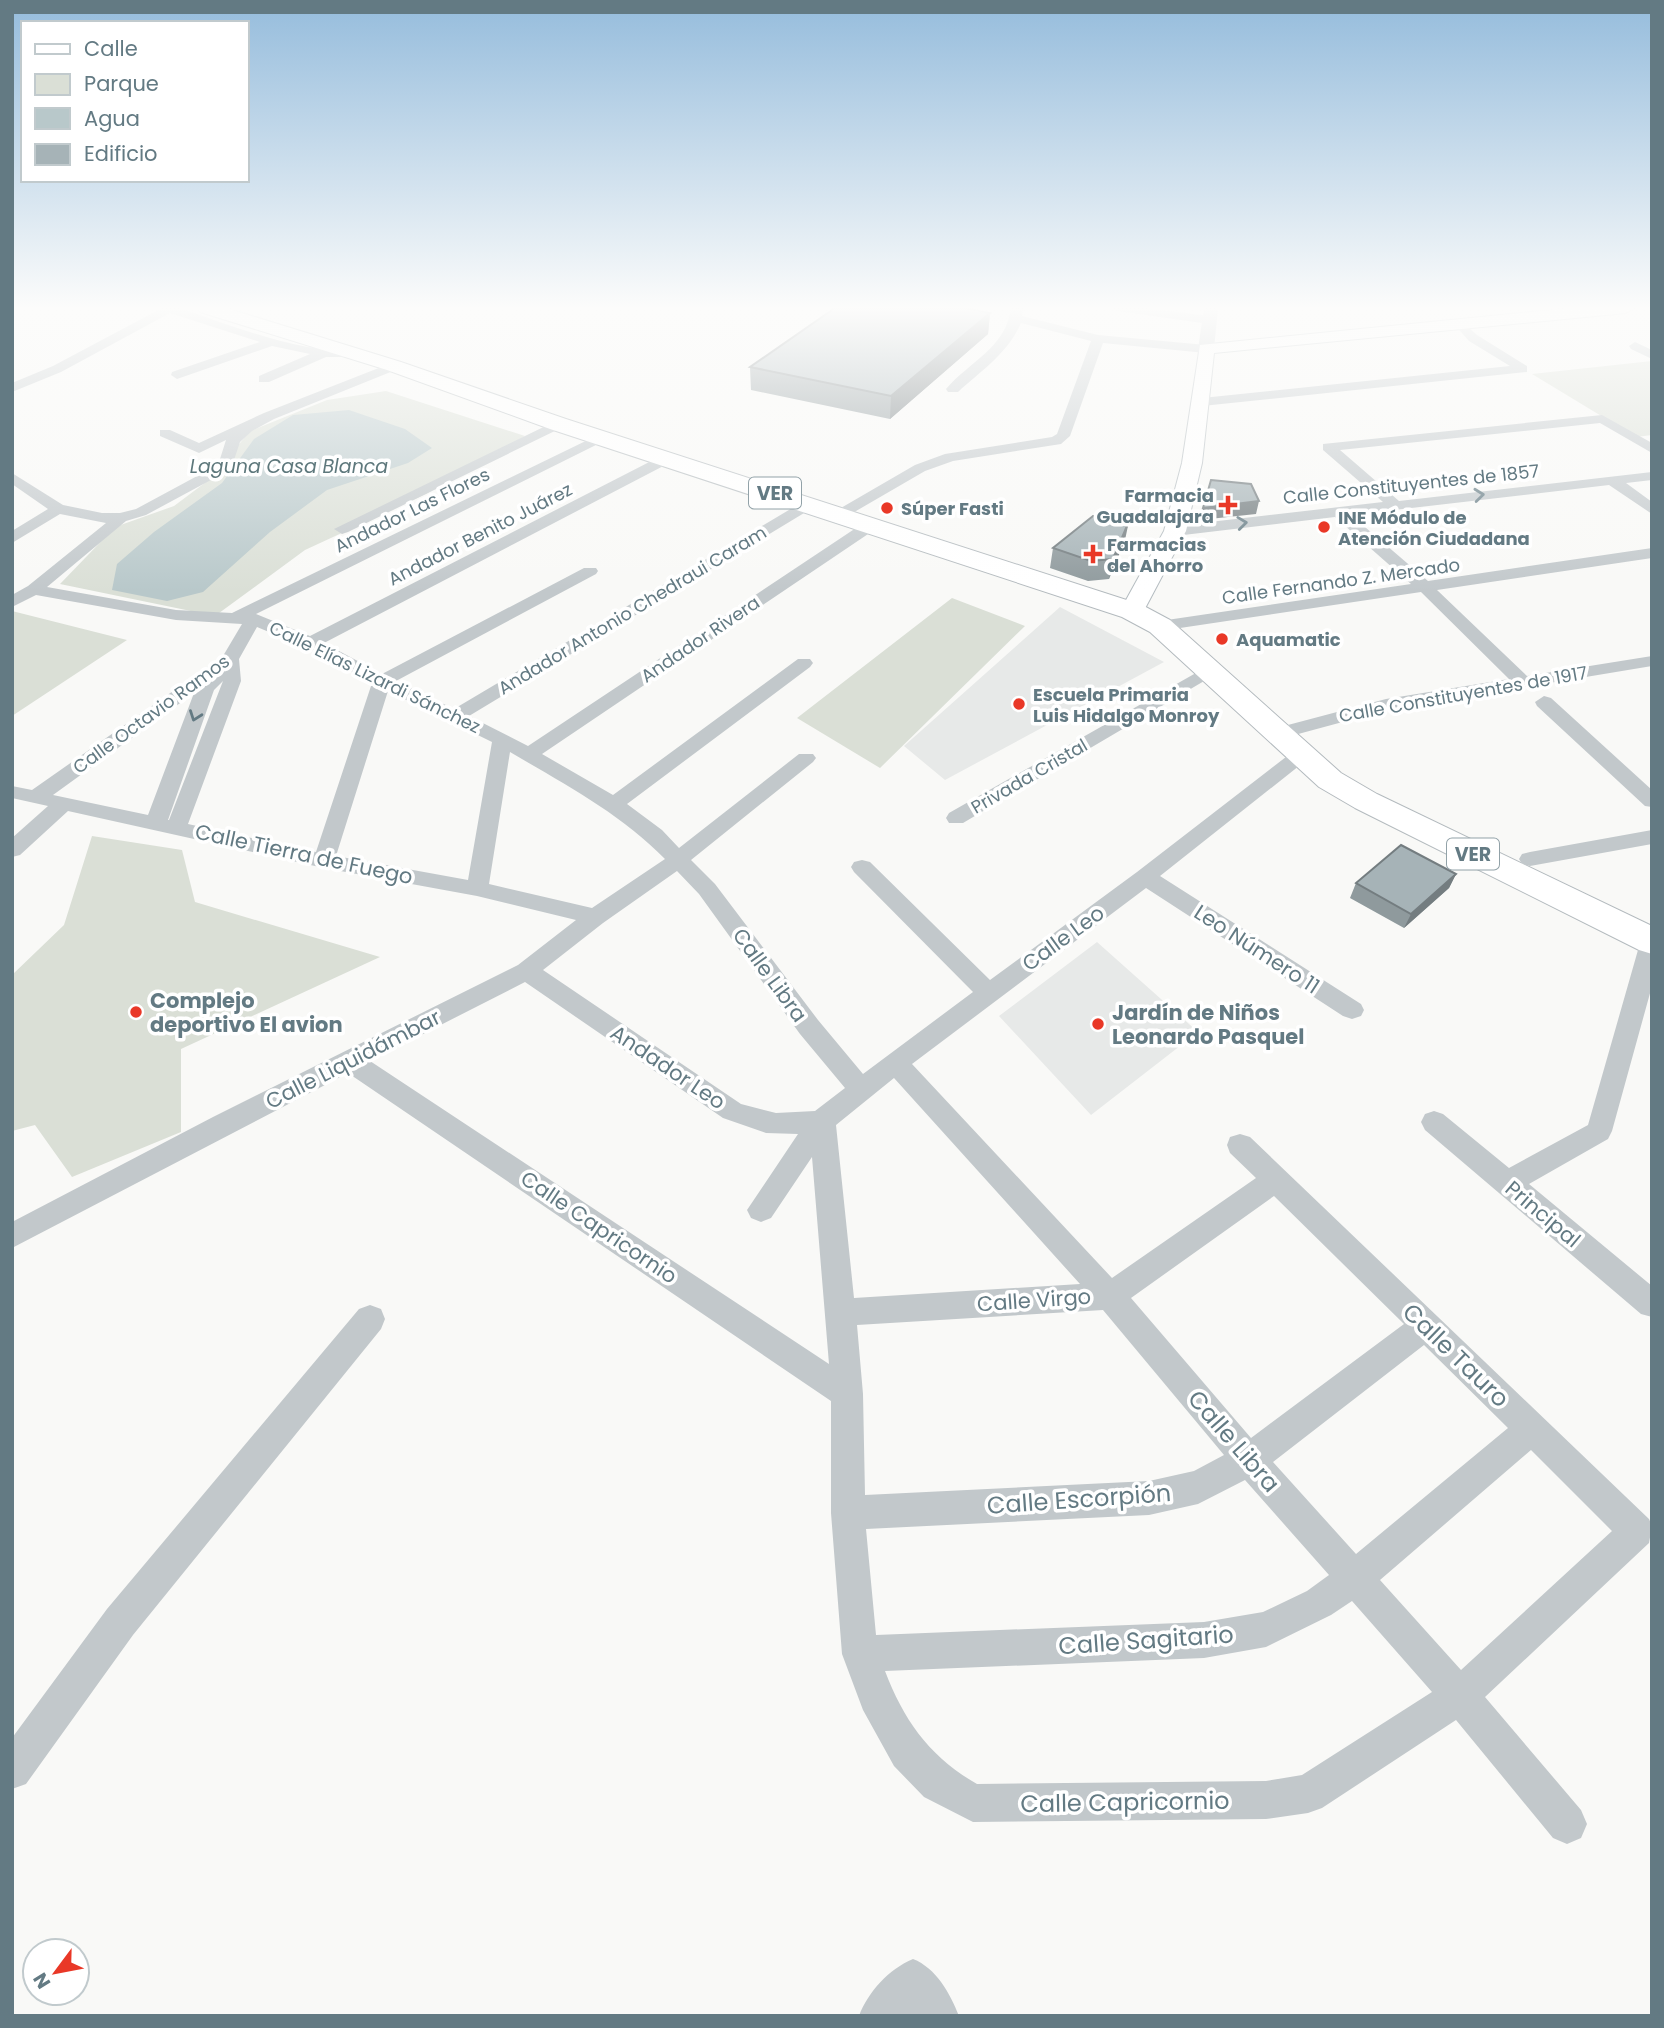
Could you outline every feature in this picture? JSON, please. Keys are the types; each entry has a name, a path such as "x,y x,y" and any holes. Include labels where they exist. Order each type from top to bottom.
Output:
{"main road":[{"name":"VER","path":"498,403 1132,611 1160,626 1330,780 1366,801 1652,942"},
{"path":"1132,611 1175,531 1192,463 1202,403"},
{"name":"VER","path":"1289,744 1344,769 1379,790 1652,918"}],"street":[{"path":"164,433 200,449 221,437 303,403"},
{"path":"839,515 920,468 950,457 1056,441 1063,436 1075,403"},
{"path":"1394,505 1328,447 1602,419 1652,449"},
{"path":"342,529 558,424"},
{"path":"12,477 58,509 102,518 121,518 141,512 217,471 227,460 233,440 247,428"},
{"name":"Andador Las Flores","path":"245,618 603,439"},
{"name":"Andador Benito Juárez","path":"312,643 666,459"},
{"name":"Calle Constituyentes de 1857","path":"1175,531 1652,476"},
{"path":"1613,481 1652,509"},
{"name":"Andador Antonio Chedraui Caram","path":"456,716 809,505"},
{"path":"12,538 58,509"},
{"path":"1338,512 1426,588 1521,681"},
{"path":"12,602 34,590 121,518"},
{"name":"Andador Rivera","path":"529,754 871,525"},
{"name":"Calle Fernando Z. Mercado","path":"1160,626 1652,553"},
{"path":"324,861 382,681 590,571"},
{"name":"Calle Elías Lizardi Sánchez","path":"34,590 176,615 245,618 312,643 382,681 502,739 614,804 654,835 679,859"},
{"name":"Calle Octavio Ramos","path":"36,797 230,659 245,618"},
{"path":"166,825 232,681 230,659"},
{"name":"Calle Constituyentes de 1917","path":"1289,744 1387,705 1652,661"},
{"path":"614,804 804,663"},
{"name":"Privada Cristal","path":"956,818 1210,670"},
{"path":"1544,702 1652,801"},
{"path":"477,889 502,739"},
{"name":"Calle Leo","path":"822,1121 988,992 1154,882 1289,744"},
{"name":"Calle Liquidámbar","path":"12,1236 222,1125 526,971 595,917 679,859 806,758"},
{"name":"Calle Tierra de Fuego","path":"12,792 324,861 477,889 595,917"},
{"path":"12,850 62,805"},
{"path":"1530,859 1652,837"},
{"name":"Calle Libra","path":"679,859 707,889 809,1027 862,1090"},
{"path":"862,867 988,992"},
{"name":"Leo Número 11","path":"1154,882 1352,1010"},
{"path":"1507,1183 1599,1131 1652,942"},
{"name":"Andador Leo","path":"526,971 732,1111 765,1124 793,1126 822,1121"},
{"name":"Calle Capricornio","path":"350,1061 847,1394"},
{"name":"Calle Libra","path":"895,1063 1110,1296 1354,1579 1460,1696 1567,1824"},
{"path":"761,1210 822,1121"},
{"name":"Calle Capricornio","path":"822,1121 847,1394 848,1513 860,1654 876,1697 907,1753 938,1783 973,1803 1266,1800 1308,1794 1460,1696 1637,1531"},
{"name":"Principal","path":"1434,1122 1652,1304"},
{"name":"Calle Tauro","path":"1240,1145 1637,1531"},
{"name":"Calle Virgo","path":"841,1312 1110,1296 1275,1180"},
{"path":"12,1770 120,1622 370,1319"},
{"name":"Calle Escorpión","path":"848,1513 1149,1498 1198,1488 1250,1460 1425,1326"},
{"name":"Calle Sagitario","path":"860,1654 1204,1640 1266,1629 1319,1603 1354,1579 1531,1429"},
{"path":"880,2016 914,1980 939,2016"}],"shaded area":[{"name":"Escuela Primaria Luis Hidalgo Monroy","path":"1060,607 1164,662 945,780 904,746"},
{"name":"Jardín de Niños Leonardo Pasquel","path":"1097,942 1198,1032 1091,1115 999,1016"}],"green space":[{"path":"320,403 422,403 525,436 426,494 305,550 215,616 60,584 115,527 174,506 210,479 250,431"},
{"path":"1579,403 1652,403 1652,435 1636,437"},
{"path":"952,598 1025,626 880,768 797,718"},
{"path":"12,611 127,640 12,716"},
{"name":"Complejo deportivo El avion","path":"92,836 182,850 195,902 380,957 181,1049 181,1132 72,1177 35,1125 12,1131 12,975 64,925"}],"water":[{"name":"Laguna Casa Blanca","path":"349,410 405,429 432,448 408,463 327,490 270,532 203,592 167,601 112,590 117,564 154,532 222,483 254,439 293,415"}],"building":[{"path":"1211,480 1251,484 1259,501 1203,508"},
{"path":"1093,516 1129,521 1113,559 1091,561 1053,548"},
{"path":"1401,845 1456,874 1411,914 1356,883"}],"place":[{"name":"Farmacia Guadalajara","path":"1228,505"},
{"name":"Súper Fasti","path":"887,508"},
{"name":"INE Módulo de Atención Ciudadana","path":"1324,527"},
{"name":"Farmacias del Ahorro","path":"1093,554"},
{"name":"Aquamatic","path":"1222,639"},
{"name":"Escuela Primaria Luis Hidalgo Monroy","path":"1019,704"},
{"name":"Complejo deportivo El avion","path":"136,1012"},
{"name":"Jardín de Niños Leonardo Pasquel","path":"1098,1024"}]}
